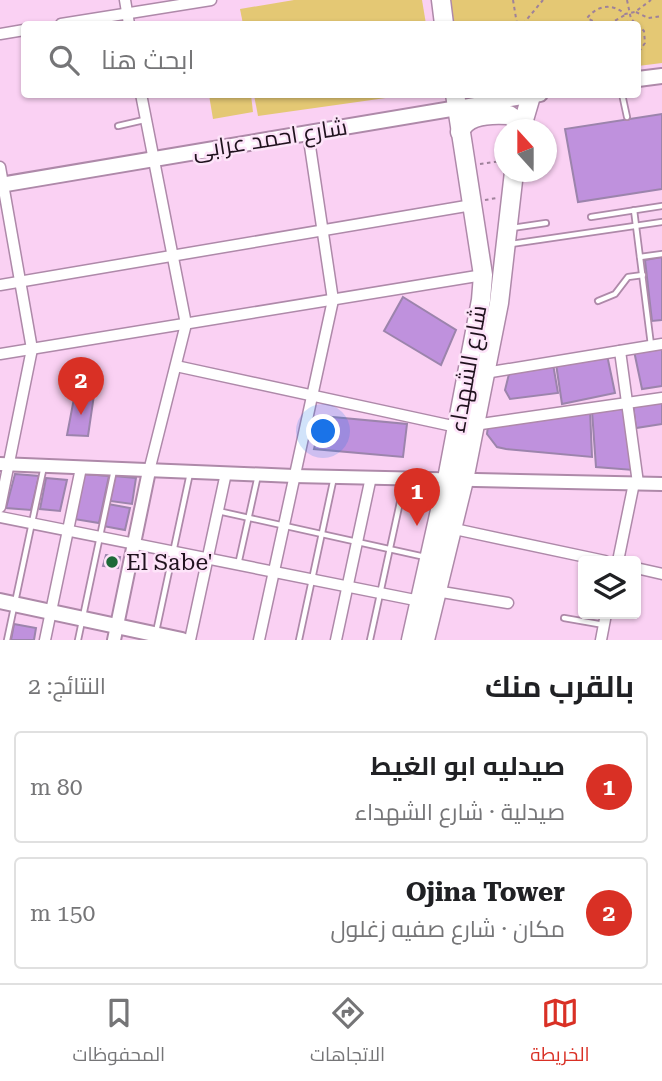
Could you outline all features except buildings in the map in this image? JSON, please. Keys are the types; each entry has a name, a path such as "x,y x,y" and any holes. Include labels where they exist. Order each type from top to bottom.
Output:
{"highway":[{"path":"441,0 444,21"},
{"path":"525,119 535,98"},
{"name":"شارع الشهداء","path":"425,640 450,528 466,426 483,275 456,101"},
{"path":"460,132 464,124 471,119 509,115 513,119"},
{"name":"شارع الشهداء","path":"466,426 485,373 508,237 513,182"},
{"name":"شارع الشهداء","path":"411,640 429,559 456,480"}],"main road":[{"path":"641,79 662,76"},
{"name":"شارع احمد عرابى","path":"2,185 307,133 456,101 496,98"},
{"path":"7,603 82,619 115,633 182,640"}],"street":[{"path":"125,0 128,19"},
{"path":"101,21 128,19 211,0"},
{"path":"0,34 21,30"},
{"path":"115,633 149,471 186,324 142,98"},
{"path":"259,640 333,300 307,133"},
{"path":"0,167 32,348 5,464 0,507"},
{"path":"0,285 323,233 472,204"},
{"path":"0,354 483,275"},
{"path":"485,373 662,344"},
{"path":"619,556 636,483 620,351"},
{"path":"176,366 311,397 466,426 662,398"},
{"path":"5,464 114,470 662,484"},
{"path":"45,640 81,468"},
{"path":"190,640 226,473"},
{"path":"336,640 371,477"},
{"path":"0,517 420,601"},
{"path":"450,528 582,556"},
{"path":"641,569 662,574"},
{"path":"436,591 508,603"},
{"path":"601,640 606,619"}],"lane":[{"path":"623,98 626,117"},
{"path":"118,125 145,119"},
{"path":"591,216 662,206"},
{"path":"634,210 651,346"},
{"path":"508,237 662,222"},
{"path":"508,237 545,223"},
{"path":"640,257 662,254"},
{"path":"598,301 615,294 628,277 643,275"},
{"path":"7,640 7,603 32,523 44,466"},
{"path":"78,640 114,470"},
{"path":"155,637 190,472"},
{"path":"238,565 258,474"},
{"path":"299,640 335,476"},
{"path":"370,640 405,478"},
{"path":"218,510 429,559"},
{"path":"564,618 604,625"}],"path":[{"path":"513,0 516,21"},
{"path":"526,21 543,0"},
{"path":"627,0 633,21"},
{"path":"614,21 635,12 651,0"},
{"path":"593,21 587,18 598,8 612,7 625,14"},
{"path":"635,12 648,18 662,16"},
{"path":"641,28 645,31 645,43 641,48"},
{"path":"466,169 494,162"},
{"path":"472,204 512,196"}],"shaded area":[{"path":"294,0 422,0 426,21 242,21 240,9"},
{"path":"447,0 662,0 662,63 641,66 641,21 450,21"},
{"path":"210,98 251,98 253,112 213,119"},
{"path":"255,98 386,98 258,116"}],"place":[{"name":"Ojina Tower","path":"81,415"},
{"name":"صيدليه ابو الغيط","path":"417,526"},
{"name":"El Sabe'","path":"112,562"}]}
